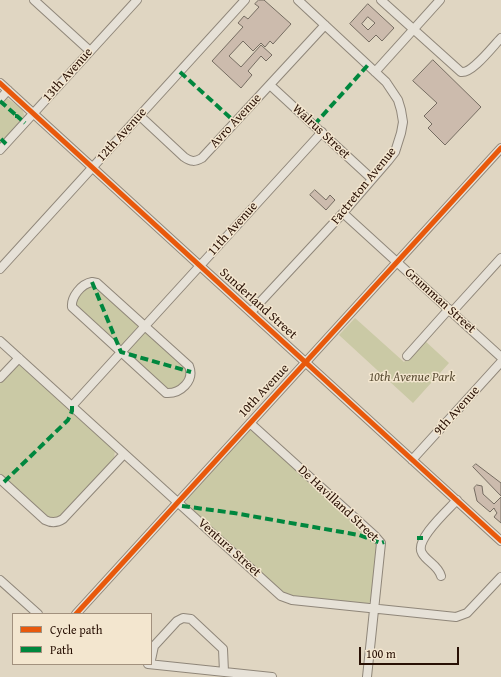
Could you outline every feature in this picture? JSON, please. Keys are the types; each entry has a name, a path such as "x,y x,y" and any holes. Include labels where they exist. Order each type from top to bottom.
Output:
{"street":[{"path":"34,0 90,51"},
{"name":"13th Avenue","path":"0,150 136,0"},
{"name":"12th Avenue","path":"0,269 245,0"},
{"name":"Factreton Avenue","path":"251,312 343,213 395,152 400,141 403,122 401,110 392,90 375,72 298,0"},
{"path":"381,0 463,73 472,68 501,38"},
{"path":"375,72 440,0"},
{"name":"Avro Avenue","path":"140,116 184,157 192,161 197,161 202,158 325,25"},
{"name":"Sunderland Street","path":"0,83 501,541"},
{"name":"Walrus Street","path":"270,85 372,179"},
{"path":"0,99 8,90"},
{"name":"11th Avenue","path":"72,406 322,132"},
{"name":"10th Avenue","path":"77,613 501,148"},
{"name":"Grumman Street","path":"343,213 501,357"},
{"path":"407,356 501,258"},
{"path":"89,282 97,283 145,326 189,366 191,375 185,385 174,394 166,393 121,352 72,307 72,301 81,289 89,282"},
{"name":"Ventura Street","path":"0,341 285,598 460,617 467,613 501,577"},
{"path":"0,378 18,358"},
{"name":"9th Avenue","path":"412,460 501,362"},
{"name":"De Havilland Street","path":"250,423 379,539 381,548 367,677"},
{"path":"1,482 45,520 58,522 63,519 124,454"},
{"path":"441,576 439,570 422,553 421,544 425,536 457,500"},
{"path":"0,580 37,613"},
{"path":"152,655 154,646 177,621 183,618 191,619 223,649 224,672"},
{"path":"152,664 272,677"}],"green space":[{"path":"7,98 22,109 25,117 0,146 0,101"},
{"path":"92,282 187,363 189,381 166,393 75,311 74,296"},
{"name":"10th Avenue Park","path":"355,318 404,362 424,340 449,363 413,403 339,335"},
{"path":"17,365 22,365 115,450 114,459 57,519 48,518 0,474 0,382"},
{"path":"251,430 258,433 373,537 378,545 373,598 369,603 364,605 285,595 188,507 186,502 188,496 245,433"}],"building":[{"path":"259,0 264,0 291,24 273,44 270,41 265,47 261,43 253,51 243,41 229,56 241,67 261,45 272,55 266,61 261,56 248,71 252,75 241,88 212,61 243,27 238,23 244,16 248,19 259,7 255,4"},
{"path":"368,4 394,28 382,41 376,35 369,42 350,24","holes":["368,17 375,23 368,30 362,24"]},
{"path":"433,60 481,107 445,145 428,128 432,124 424,116 437,103 413,81"},
{"path":"315,190 326,200 330,195 335,200 326,210 310,195"},
{"path":"476,464 501,483 501,496 473,467"},
{"path":"477,485 482,486 483,494 494,504 501,497 501,523 494,517 497,513 494,508 490,512 477,501 474,488"}],"marked path":[{"path":"314,125 368,65"},
{"path":"180,72 235,122"},
{"path":"0,101 17,116"},
{"path":"15,116 25,123"},
{"path":"1,139 6,144"},
{"path":"92,282 121,352 191,372"},
{"path":"4,482 68,420 72,411 72,406"},
{"path":"182,506 234,513 359,535 381,543 384,542"},
{"path":"417,538 423,538"}],"cycle path":[{"path":"0,83 501,541"},
{"path":"77,613 501,148"}]}
